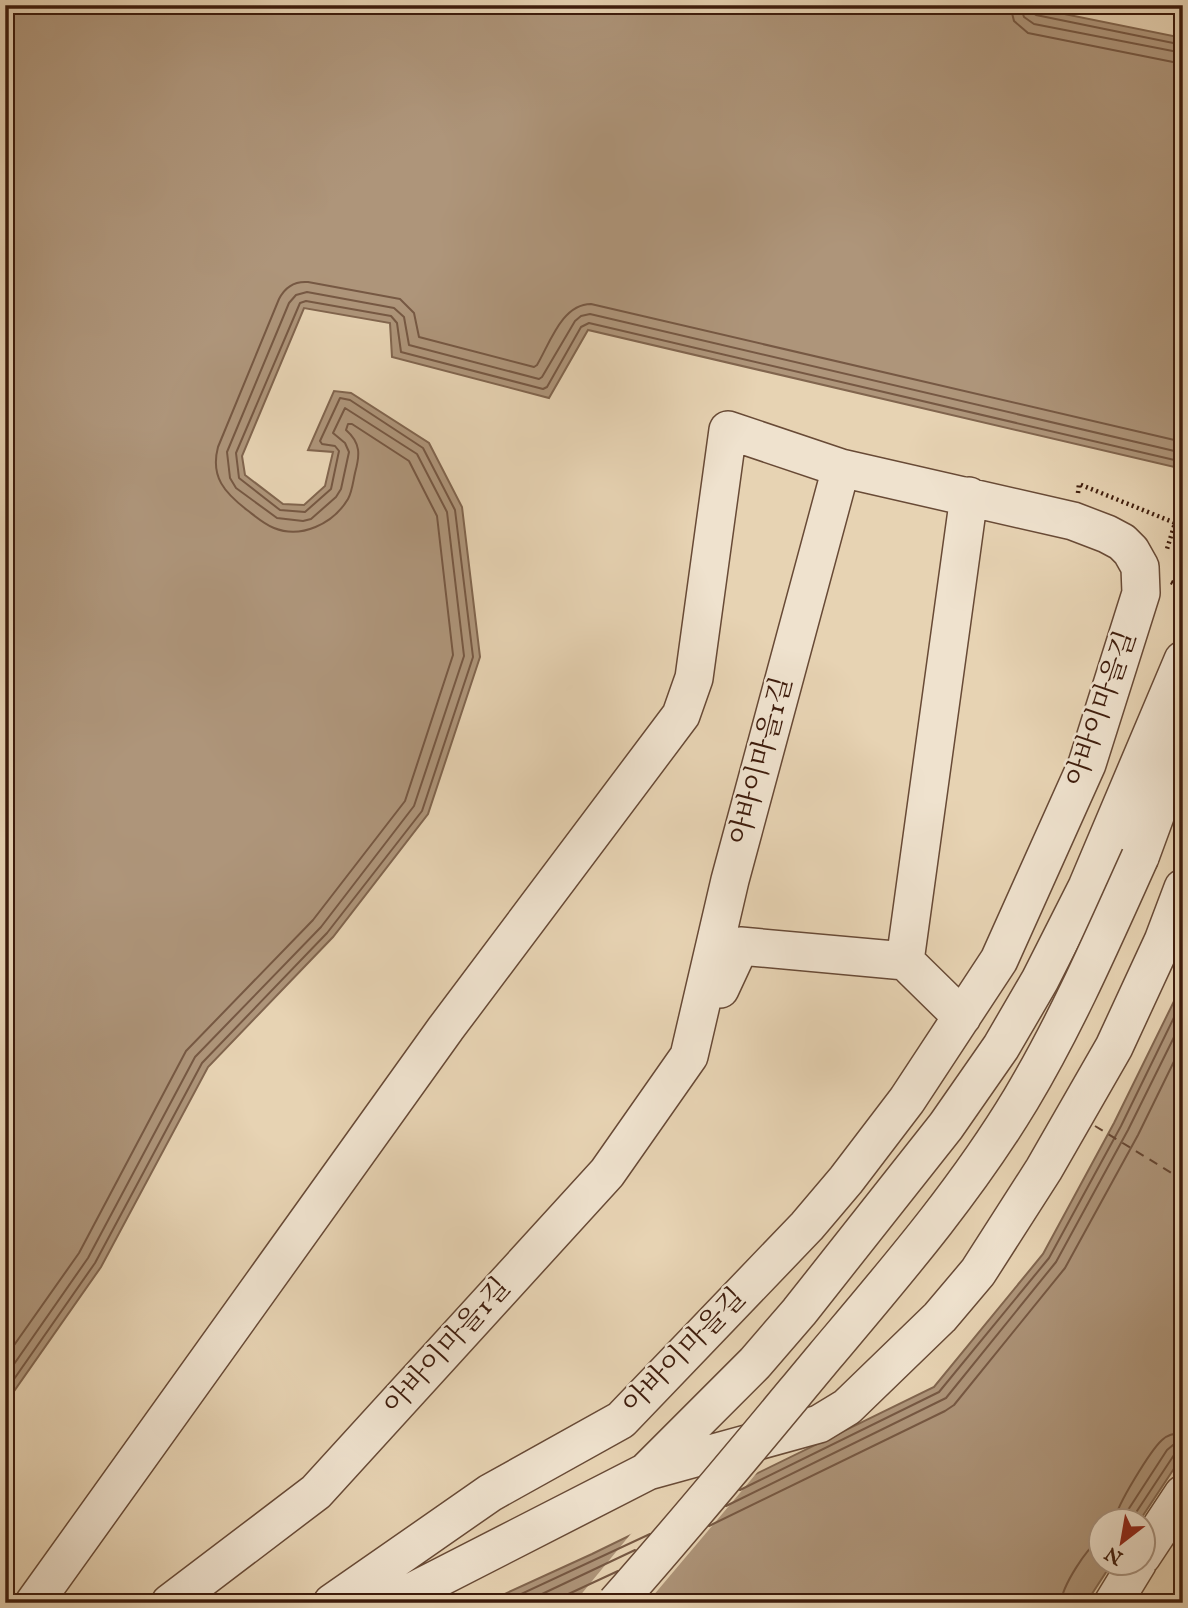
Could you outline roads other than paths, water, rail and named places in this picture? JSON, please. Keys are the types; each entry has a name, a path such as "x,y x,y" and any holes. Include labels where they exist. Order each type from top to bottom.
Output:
{"street":[{"name":"아바이마을길","path":"34,1603 446,1028 681,715 694,678 728,430 841,468 1073,521 1122,542 1140,567 1141,593 1087,764 999,960 907,1100 807,1226 621,1420 490,1493 332,1603"},
{"name":"아바이마을1길","path":"689,1056 730,880 841,468"},
{"path":"962,1017 905,961 969,496"},
{"path":"648,1471 755,1363 799,1312 946,1126 1001,1047 1040,980 1087,887 1183,660"},
{"path":"616,1603 868,1306 973,1173 1020,1101 1057,1035 1140,857 1183,740"},
{"path":"390,1603 648,1471 818,1424 847,1407 940,1317 978,1272 1044,1169 1108,1058 1163,941 1183,888"},
{"name":"아바이마을1길","path":"170,1603 316,1492 607,1173 689,1056 740,946 905,961"},
{"path":"1156,1536 1183,1494"},
{"path":"1112,1603 1130,1576"}],"water":[{"path":"5,5 1020,5 1183,38 1183,469 588,330 549,398 392,357 390,323 304,308 242,456 245,475 283,504 304,505 325,486 333,452 308,450 334,391 351,393 429,443 462,507 480,657 428,814 333,937 208,1067 101,1267 5,1404"},
{"path":"1183,983 1183,1455 1149,1506 1086,1506 1086,1576 1104,1576 1086,1603 485,1603 592,1554 934,1387 1043,1254 1114,1123"}]}
